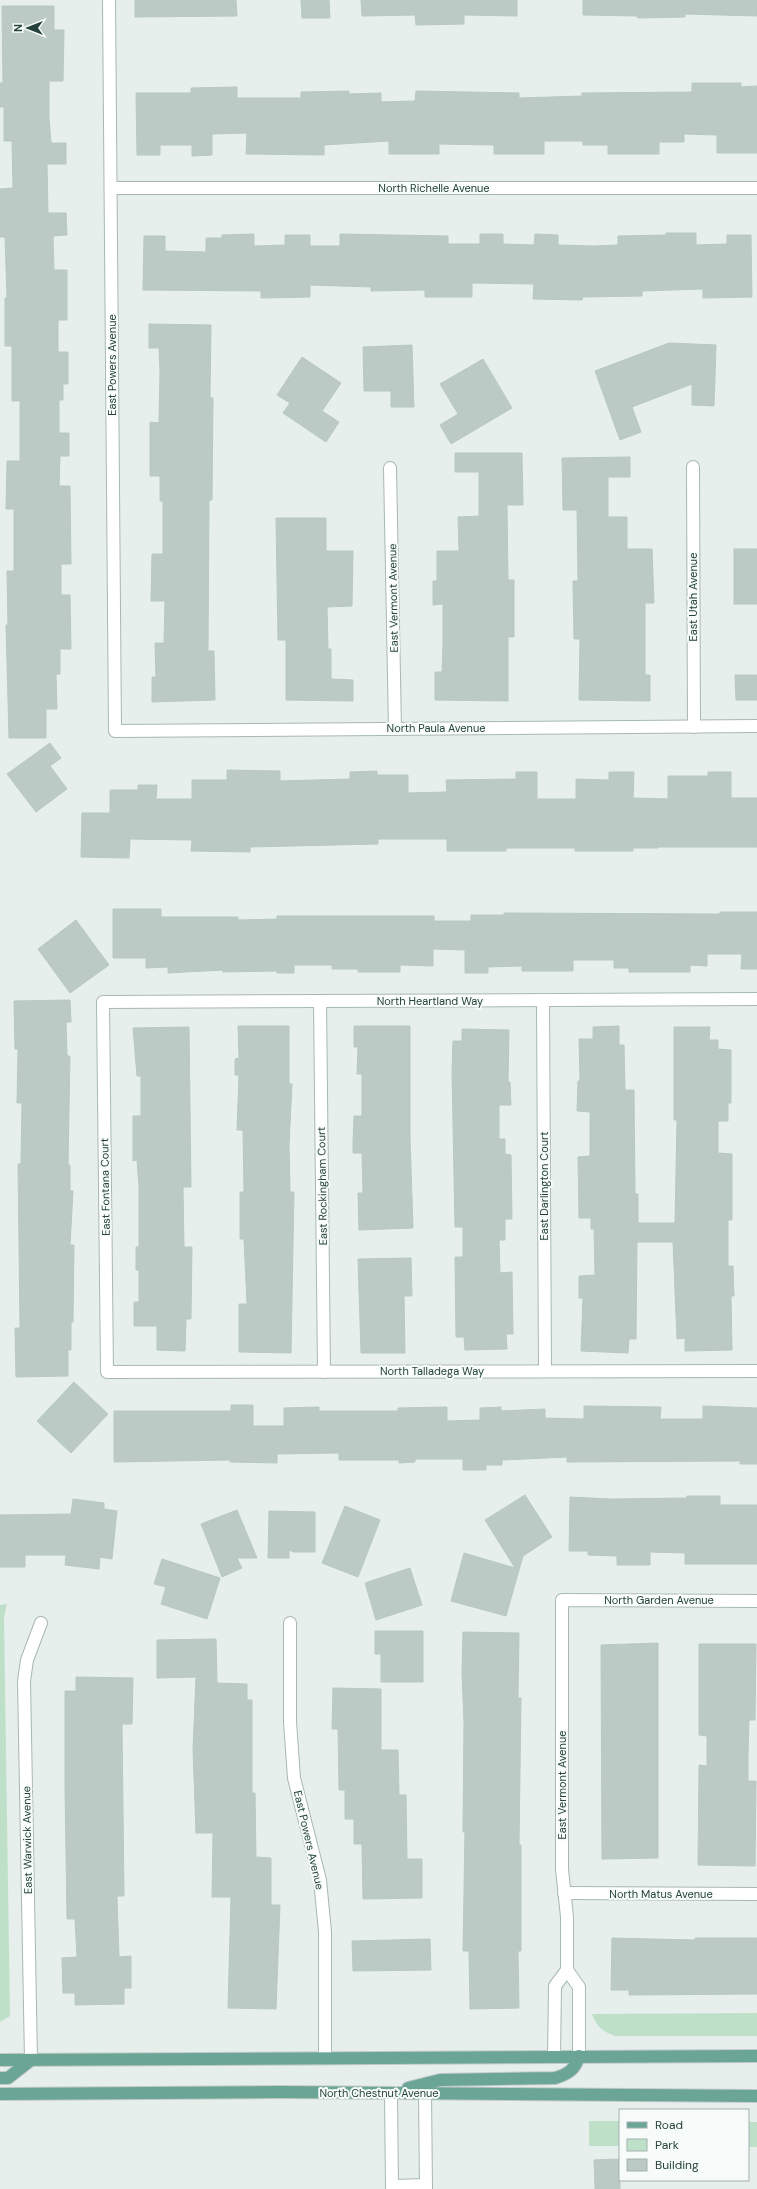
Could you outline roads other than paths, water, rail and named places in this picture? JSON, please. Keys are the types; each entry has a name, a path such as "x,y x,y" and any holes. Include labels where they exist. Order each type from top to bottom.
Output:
{"main road":[{"path":"391,2093 440,2080 555,2078 567,2074 576,2066 579,2056"},
{"path":"0,2060 325,2057 757,2056"},
{"path":"0,2078 8,2078 31,2060"},
{"name":"North Chestnut Avenue","path":"0,2094 425,2093 757,2096"}],"street":[{"name":"East Powers Avenue","path":"109,0 114,731"},
{"name":"North Richelle Avenue","path":"110,188 757,188"},
{"name":"East Utah Avenue","path":"693,467 694,727"},
{"name":"East Vermont Avenue","path":"390,468 395,729"},
{"name":"North Paula Avenue","path":"114,731 757,726"},
{"name":"North Heartland Way","path":"103,1002 757,999"},
{"name":"East Darlington Court","path":"543,1000 545,1371"},
{"name":"East Rockingham Court","path":"320,1001 324,1372"},
{"name":"East Fontana Court","path":"103,1002 106,1372"},
{"name":"North Talladega Way","path":"106,1372 757,1371"},
{"name":"East Vermont Avenue","path":"562,1600 562,1869 567,1917 567,1970"},
{"name":"North Garden Avenue","path":"562,1600 757,1601"},
{"name":"East Warwick Avenue","path":"31,2060 24,1681 27,1660 41,1623"},
{"name":"East Powers Avenue","path":"290,1623 290,1722 294,1778 320,1880 325,1932 325,2057"},
{"name":"North Matus Avenue","path":"564,1893 757,1894"},
{"path":"554,2056 555,1986 567,1970 579,1987 579,2056"},
{"path":"391,2093 392,2187 426,2187 425,2093"}]}
